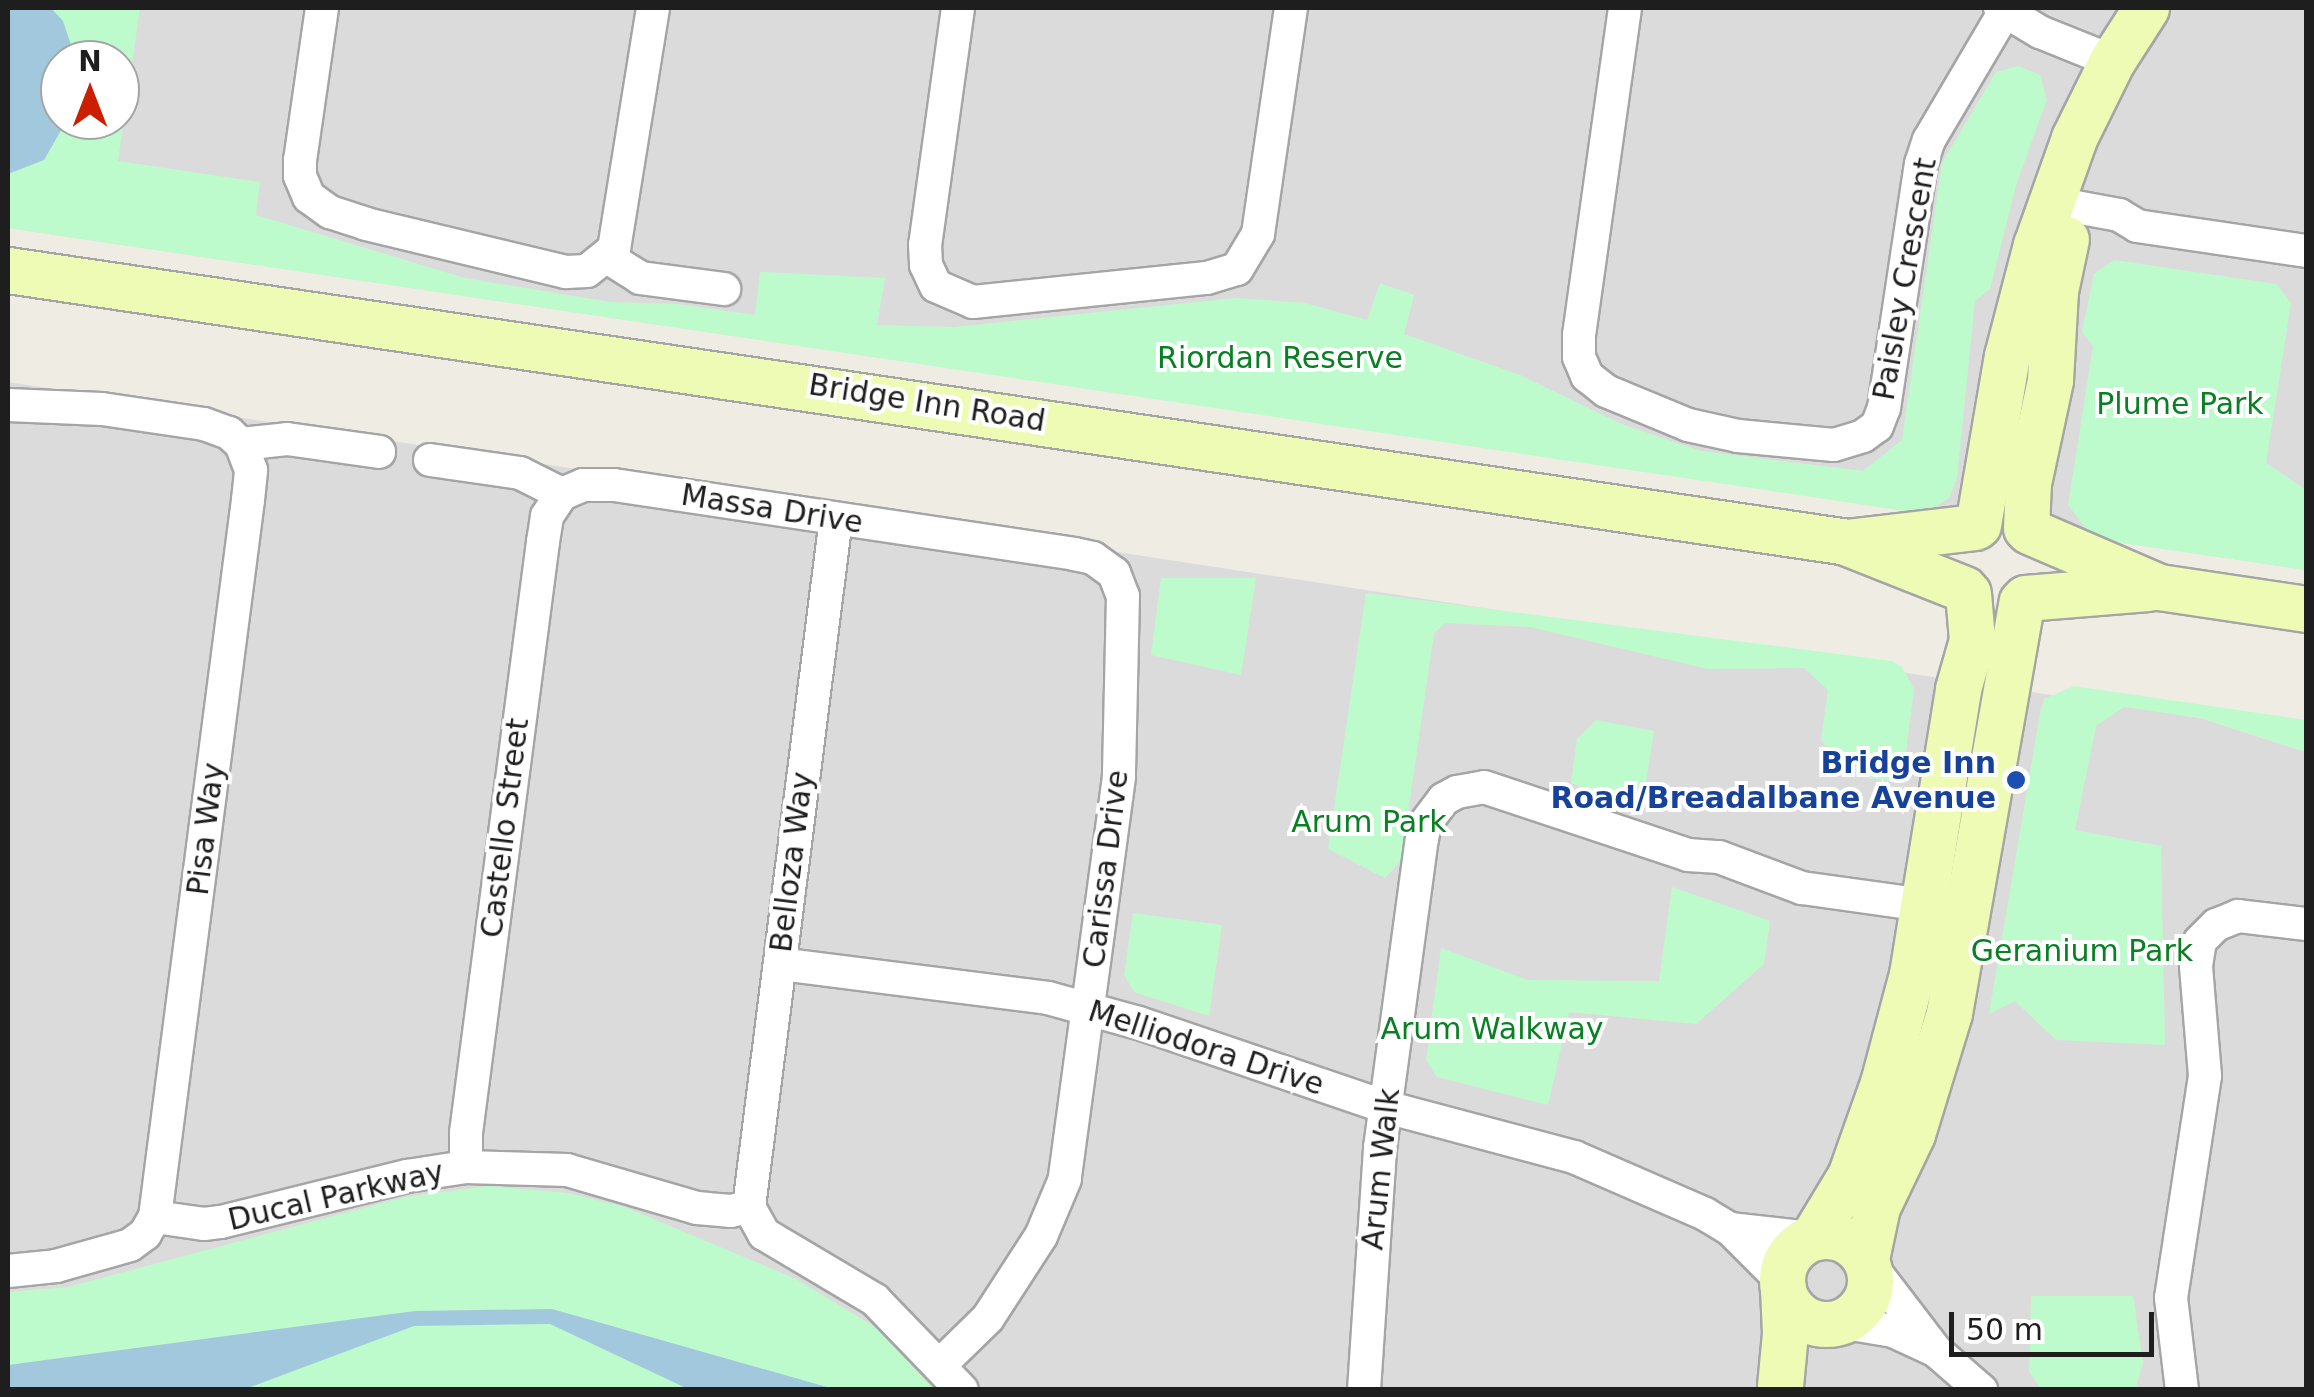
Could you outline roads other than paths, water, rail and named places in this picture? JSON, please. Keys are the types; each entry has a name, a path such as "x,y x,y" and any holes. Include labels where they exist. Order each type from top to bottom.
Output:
{"main road":[{"path":"1976,526 2007,356 2064,215 2113,73 2146,8"},
{"path":"2113,73 2157,8"},
{"path":"1779,1388 1835,1323 1863,1304 1869,1291 1866,1260 1877,1207 1912,1134 1949,1012 2023,600 2041,578 2043,566 2042,552 2028,530 2028,482 2050,380 2064,215"},
{"name":"Bridge Inn Road","path":"8,270 1847,542 1966,591"},
{"path":"1779,1388 1786,1333 1782,1284 1790,1254 1812,1237 1841,1194 1864,1138 1898,1030 1925,904 1958,689 1972,640 1966,591 1956,563 1965,536 1976,526 2002,520 2160,587"},
{"name":"Bridge Inn Road","path":"1847,542 1976,526"},
{"path":"1966,591 1994,606 2160,587 2306,609"},
{"path":"1812,1237 1844,1239 1866,1260"},
{"path":"1782,1284 1794,1311 1805,1319 1835,1323"}],"street":[{"path":"322,8 300,160 300,176 309,197 330,212 366,224 534,267 587,271 608,257 620,229 653,8"},
{"path":"958,8 926,265 936,286 973,302 1207,278 1237,269 1258,234 1292,8"},
{"name":"Paisley Crescent","path":"1625,8 1579,335 1579,357 1587,376 1606,392 1688,425 1738,436 1834,445 1864,436 1876,426 1884,408 1921,164 1929,140 2002,9"},
{"path":"2002,9 2040,32 2064,57 2113,73"},
{"path":"2064,215 2119,215 2136,226 2306,251"},
{"path":"608,257 640,278 724,288"},
{"path":"8,405 102,409 204,424 242,444 287,439 379,452"},
{"name":"Pisa Way","path":"155,1217 248,500 251,470 242,444"},
{"path":"430,460 520,472 562,494"},
{"name":"Massa Drive","path":"562,494 583,485 614,485 1074,554 1093,558 1114,573"},
{"name":"Castello Street","path":"466,1167 466,1132 542,542 547,516 562,494"},
{"name":"Belloza Way","path":"750,1207 836,518"},
{"name":"Carissa Drive","path":"941,1364 988,1318 1041,1236 1065,1179 1120,777 1123,596 1114,573"},
{"name":"Arum Walk","path":"1364,1390 1376,1183 1386,1107 1425,824 1444,799 1484,787 1688,855 1719,858 1802,888 1925,904"},
{"path":"2182,1390 2172,1298 2205,1076 2196,966 2200,941 2216,925 2238,916 2306,924"},
{"name":"Melliodora Drive","path":"780,964 1048,998 1090,1008 1386,1107 1574,1157 1672,1196 1730,1229 1782,1284"},
{"name":"Ducal Parkway","path":"155,1217 204,1224 222,1222 388,1180 466,1167 567,1170 697,1208 731,1211 750,1207"},
{"path":"750,1207 764,1234 875,1300 962,1390"},
{"path":"8,1271 56,1266 130,1245 145,1234 155,1217"},
{"name":"Melliodora Drive","path":"1730,1229 1812,1237"},
{"path":"1866,1260 1936,1351 1981,1390"},
{"path":"1835,1323 1893,1331 1936,1351"}],"water":[{"path":"8,8 51,8 63,21 69,40 40,40 40,140 56,140 44,160 8,174"},
{"path":"552,1309 834,1389 688,1389 550,1324 414,1326 245,1389 8,1389 8,1365 415,1311"}],"place":[{"name":"Bridge Inn Road/Breadalbane Avenue","path":"2016,780"}],"park label":[{"name":"Riordan Reserve","path":"1280,358"},
{"name":"Plume Park","path":"2180,404"},
{"name":"Arum Park","path":"1369,822"},
{"name":"Geranium Park","path":"2082,951"},
{"name":"Arum Walkway","path":"1492,1029"}]}
